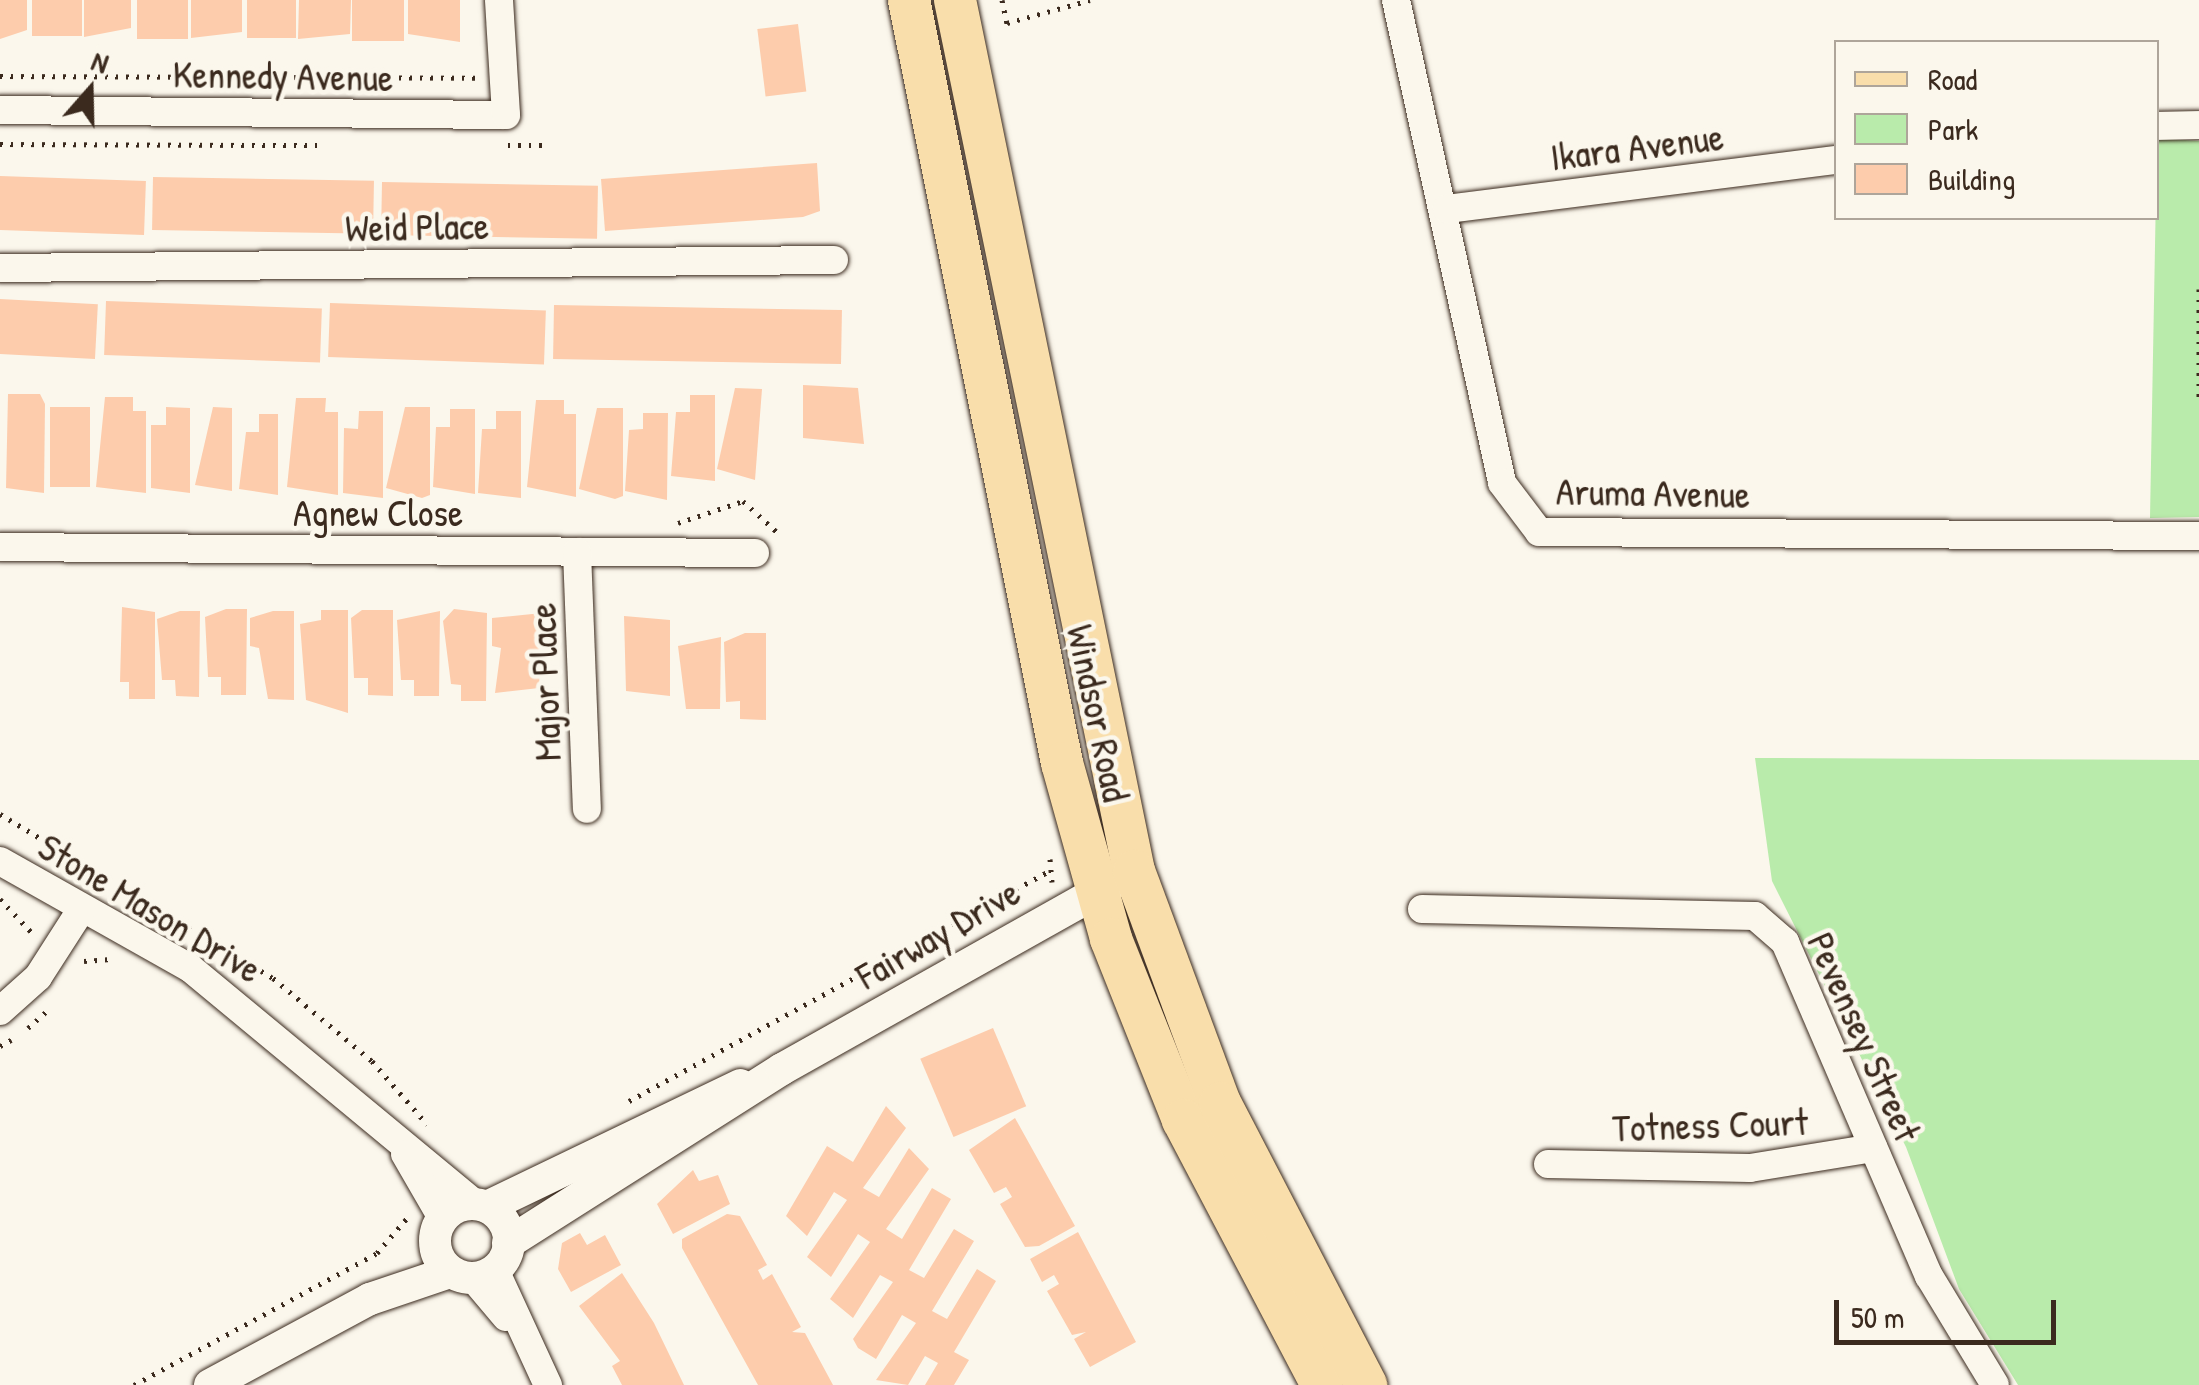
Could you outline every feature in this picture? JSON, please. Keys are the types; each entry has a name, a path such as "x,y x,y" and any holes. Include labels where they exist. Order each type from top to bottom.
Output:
{"main road":[{"name":"Windsor Road","path":"962,2 1116,881 1183,1120 1322,1385"},
{"name":"Windsor Road","path":"912,8 1062,762 1220,1104 1366,1385"}],"street":[{"path":"499,0 507,71"},
{"name":"Aruma Avenue","path":"1396,0 1446,209 1502,483 1539,532 2199,536"},
{"path":"912,8 962,2"},
{"name":"Kennedy Avenue","path":"0,110 506,115 507,71"},
{"path":"2159,126 2199,124"},
{"name":"Ikara Avenue","path":"1446,209 1834,160"},
{"name":"Weid Place","path":"0,268 834,260"},
{"name":"Agnew Close","path":"0,547 754,554"},
{"name":"Major Place","path":"577,552 587,808"},
{"name":"Stone Mason Drive","path":"0,861 205,978 396,1140 481,1205"},
{"name":"Fairway Drive","path":"210,1385 370,1299 482,1266 782,1069 1116,881"},
{"path":"0,1011 56,950 81,910"},
{"name":"Pevensey Street","path":"1422,910 1755,916 1785,942 1929,1276 1995,1385"},
{"name":"Fairway Drive","path":"370,1299 438,1230 481,1205 782,1069"},
{"name":"Stone Mason Drive","path":"396,1140 438,1230"},
{"name":"Totness Court","path":"1548,1164 1750,1168 1874,1148"},
{"path":"481,1205 482,1266"},
{"path":"438,1230 482,1266 548,1385"}],"path":[{"path":"1002,0 1007,23 1090,0"},
{"path":"0,76 473,79 507,71"},
{"path":"0,144 334,145"},
{"path":"491,145 550,145"},
{"path":"2199,290 2199,400"},
{"path":"616,1108 1048,872"},
{"path":"0,899 56,950 122,962"},
{"path":"134,1385 399,1239 409,1221 404,1201"}],"green space":[{"path":"2159,138 2199,141 2199,517 2150,518"},
{"path":"1755,758 2199,760 2199,1385 2018,1385 1959,1289 1906,1147 1772,881"}],"building":[{"path":"0,0 27,0 27,30 0,39"},
{"path":"32,0 82,0 82,36 32,36"},
{"path":"84,0 131,0 131,28 84,37"},
{"path":"137,0 188,0 188,39 137,39"},
{"path":"191,0 242,0 242,32 191,38"},
{"path":"247,0 296,0 296,38 247,38"},
{"path":"299,0 351,0 350,34 298,39"},
{"path":"352,0 404,0 404,41 352,41"},
{"path":"408,0 460,0 460,42 408,34"},
{"path":"798,24 806,91 766,96 757,29"},
{"path":"817,163 820,211 803,217 605,231 601,179"},
{"path":"0,176 146,181 144,235 0,230"},
{"path":"153,177 374,181 373,234 152,230"},
{"path":"382,182 598,186 597,239 381,235"},
{"path":"0,299 98,304 95,359 0,354"},
{"path":"106,301 322,309 320,363 104,355"},
{"path":"330,303 546,311 544,365 328,357"},
{"path":"554,305 842,310 841,364 553,359"},
{"path":"803,385 858,388 864,444 803,438"},
{"path":"735,388 762,389 755,480 717,469"},
{"path":"8,394 40,394 45,404 44,493 6,488"},
{"path":"690,395 715,395 715,481 671,476 676,412 690,412"},
{"path":"105,397 133,397 133,411 146,411 146,493 96,487"},
{"path":"296,398 326,398 325,412 338,412 338,495 287,487"},
{"path":"536,400 564,400 564,414 576,414 576,497 527,487"},
{"path":"50,407 90,407 90,487 50,487"},
{"path":"166,407 190,408 190,493 151,488 151,425 166,425"},
{"path":"213,407 232,408 232,491 195,485"},
{"path":"405,407 430,407 430,495 422,498 386,488"},
{"path":"597,408 623,408 623,496 615,499 579,489"},
{"path":"450,409 475,409 475,494 433,487 436,427 450,427"},
{"path":"359,411 383,411 383,498 343,493 344,428 358,429"},
{"path":"496,411 521,411 521,498 478,493 482,429 496,429"},
{"path":"643,413 668,413 667,500 625,491 629,430 643,429"},
{"path":"259,414 278,414 278,495 239,489 246,432 259,432"},
{"path":"122,607 155,612 155,699 129,699 129,682 120,682"},
{"path":"226,609 247,609 246,695 221,695 221,677 208,677 205,617"},
{"path":"454,609 487,613 486,701 461,701 461,685 451,684 443,621"},
{"path":"321,610 348,610 348,713 306,700 300,624 321,620"},
{"path":"362,610 393,610 393,696 368,695 368,678 354,678 351,618"},
{"path":"180,611 200,611 199,697 176,696 175,680 162,680 157,619"},
{"path":"273,611 294,611 294,700 268,699 259,648 250,646 250,618"},
{"path":"440,611 439,696 414,696 414,680 401,680 397,620"},
{"path":"542,613 539,688 495,693 501,648 492,646 492,618"},
{"path":"624,616 670,620 670,696 626,691"},
{"path":"745,633 766,633 766,720 740,719 740,701 726,702 724,642"},
{"path":"721,637 720,709 686,709 678,646"},
{"path":"993,1028 1026,1106 953,1137 920,1059"},
{"path":"886,1106 906,1128 863,1188 879,1197 909,1148 929,1169 886,1229 902,1239 932,1188 951,1199 909,1270 924,1278 954,1229 974,1241 932,1311 947,1319 977,1269 996,1281 954,1352 969,1360 954,1385 925,1385 938,1363 925,1356 908,1385 876,1380 916,1323 902,1315 876,1359 858,1348 853,1339 893,1282 880,1275 853,1318 830,1299 870,1242 858,1234 831,1277 807,1257 847,1200 834,1192 807,1236 786,1216 827,1146 853,1162"},
{"path":"1015,1118 1075,1226 1039,1246 1025,1247 1000,1204 1012,1197 1006,1187 994,1193 969,1150"},
{"path":"693,1170 699,1181 718,1175 730,1204 673,1234 657,1204"},
{"path":"727,1214 740,1216 767,1265 758,1270 763,1280 772,1274 801,1327 792,1332 805,1333 833,1385 758,1385 682,1248 682,1239"},
{"path":"1078,1232 1136,1342 1090,1367 1074,1339 1086,1332 1072,1335 1047,1291 1059,1284 1054,1275 1042,1282 1030,1259"},
{"path":"580,1233 587,1245 605,1235 621,1265 571,1292 558,1269 562,1243"},
{"path":"622,1273 654,1323 684,1385 622,1385 612,1366 620,1361 579,1306"}]}
